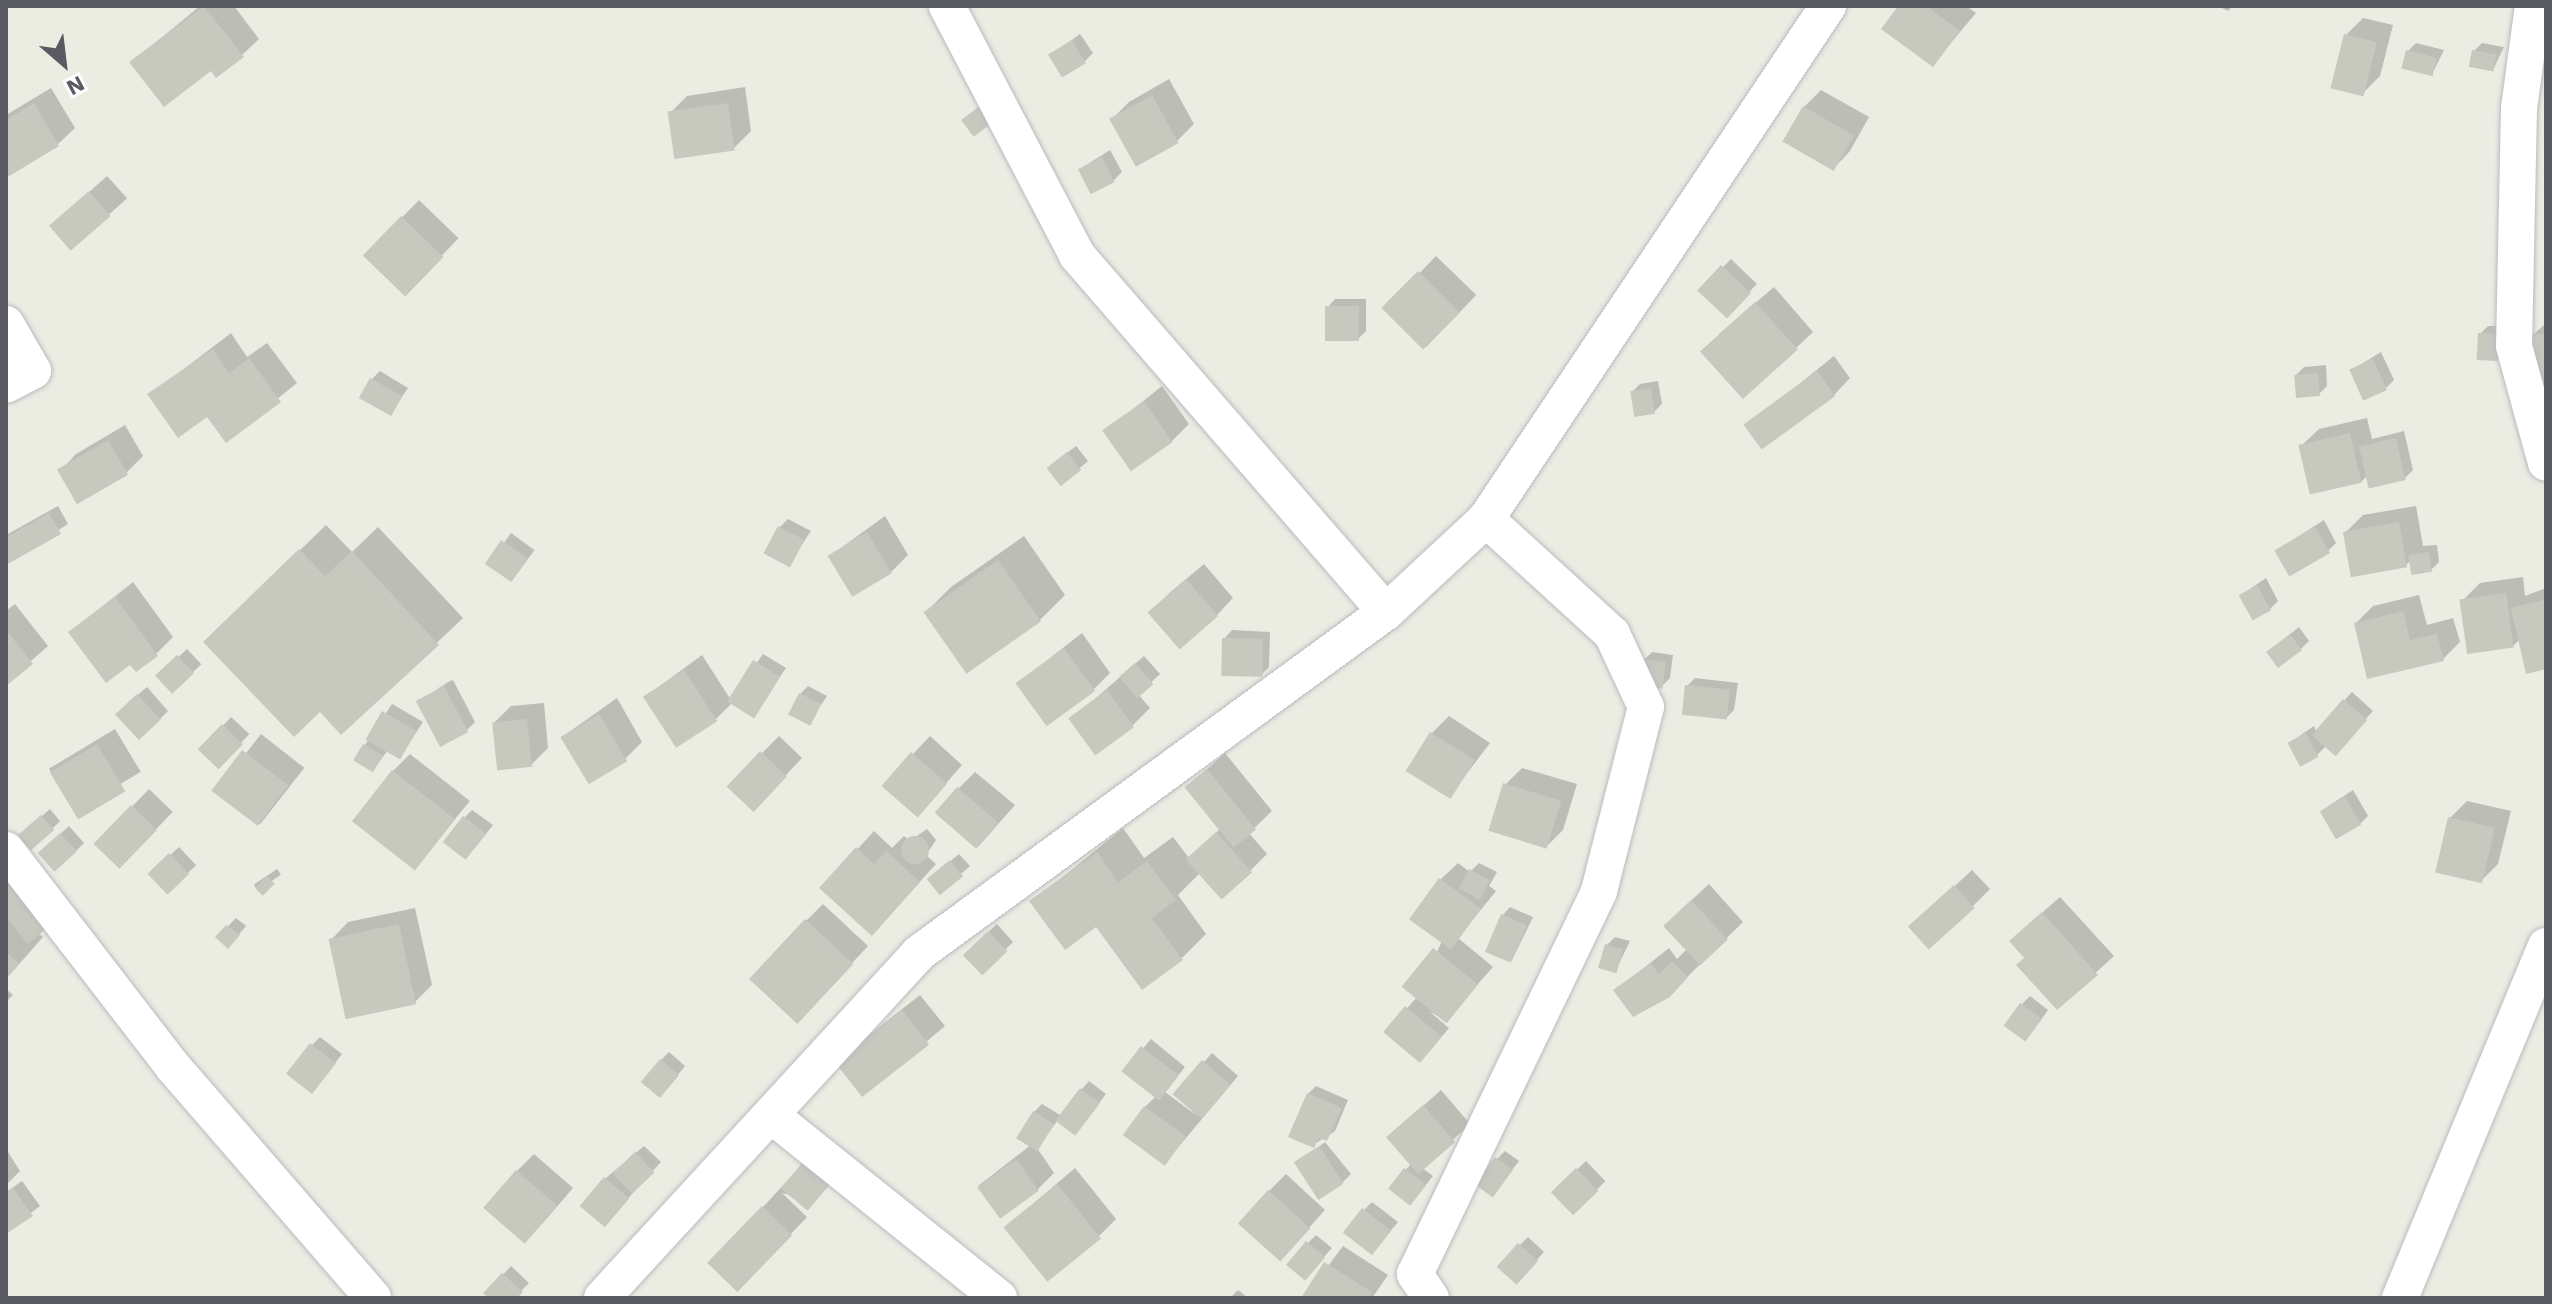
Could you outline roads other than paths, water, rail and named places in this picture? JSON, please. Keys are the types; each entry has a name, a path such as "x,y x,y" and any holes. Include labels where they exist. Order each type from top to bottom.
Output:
{"street":[{"path":"947,6 1077,255 1386,612"},
{"path":"602,1298 919,953 1386,612 1486,519 1828,6"},
{"path":"2533,6 2519,108 2514,346 2546,463"},
{"path":"6,324 33,371 6,385"},
{"path":"1431,1298 1415,1274 1599,891 1646,707 1612,634 1486,519"},
{"path":"6,850 174,1068 373,1298"},
{"path":"2400,1298 2546,946"},
{"path":"772,1116 999,1298"}]}
